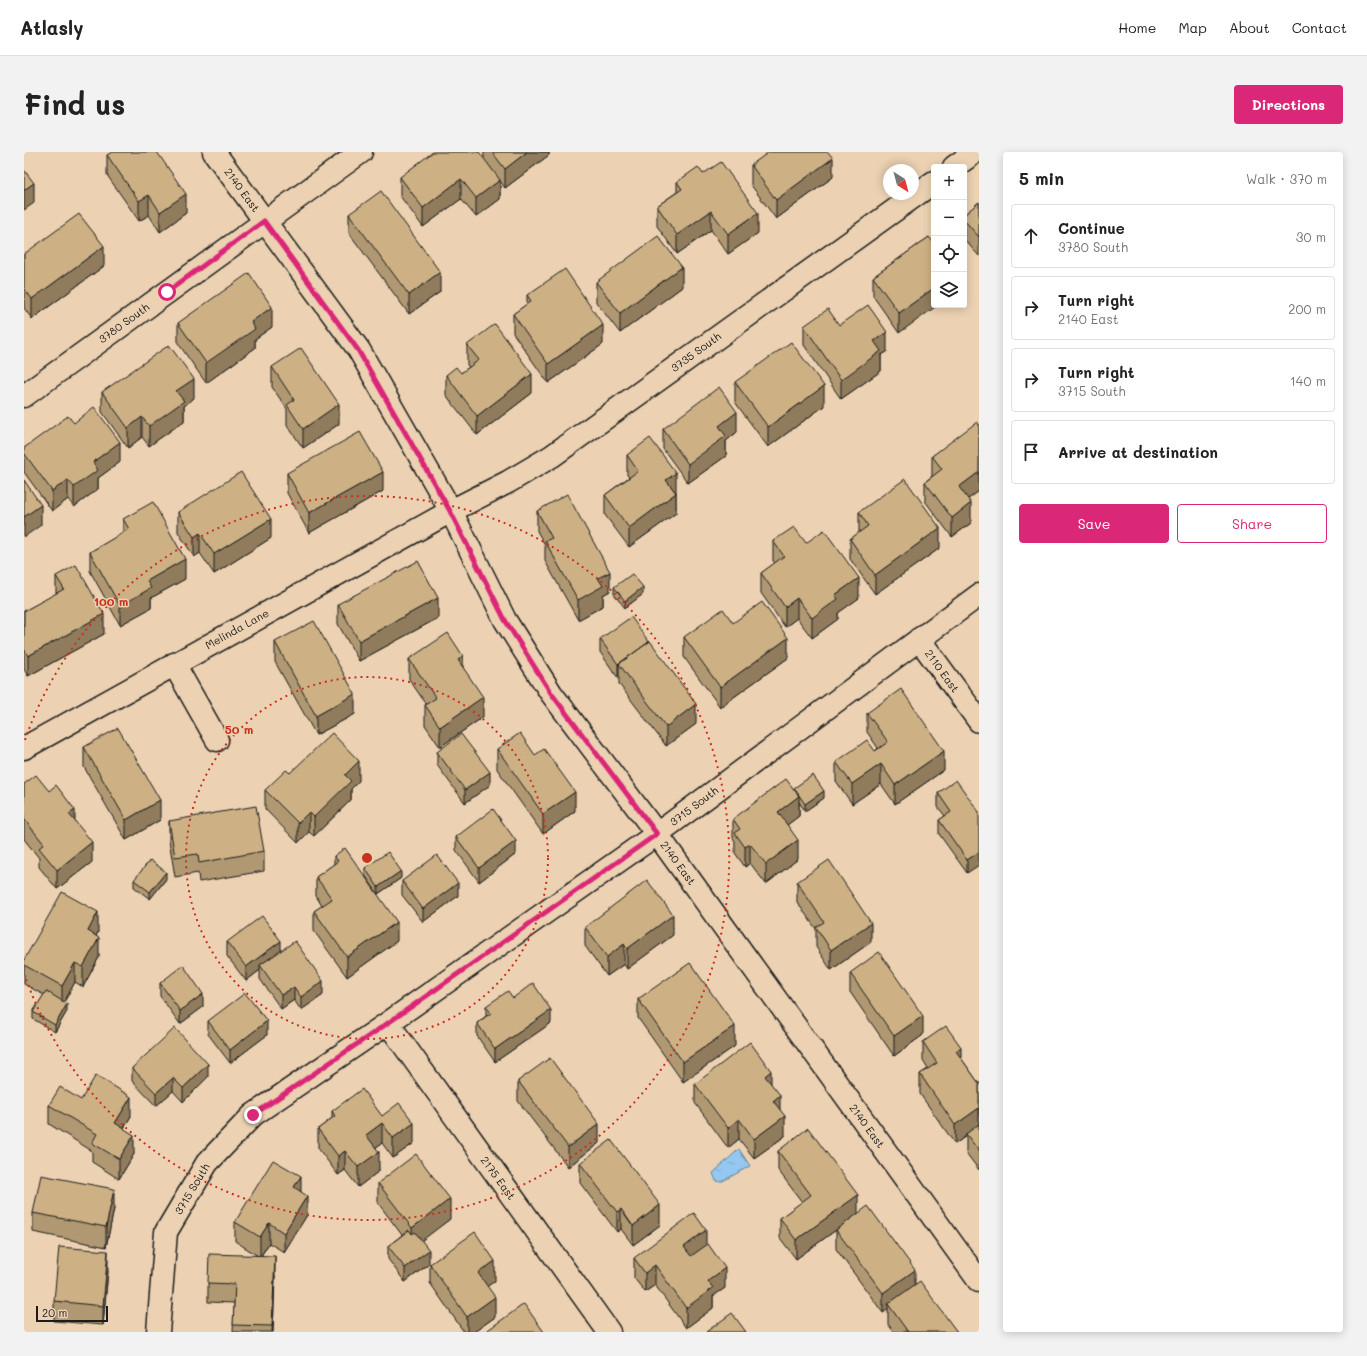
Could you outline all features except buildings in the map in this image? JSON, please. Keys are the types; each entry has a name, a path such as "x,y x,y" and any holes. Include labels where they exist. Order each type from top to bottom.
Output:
{"street":[{"name":"2140 East","path":"214,152 358,350 450,511 505,620 551,693 657,834 979,1281"},
{"name":"3780 South","path":"24,396 361,152"},
{"path":"958,164 975,152"},
{"name":"3735 South","path":"450,511 508,482 552,456 931,184"},
{"name":"Melinda Lane","path":"24,748 450,511"},
{"name":"3715 South","path":"158,1332 166,1232 207,1163 253,1115 388,1023 657,834 979,595"},
{"name":"2110 East","path":"919,640 979,721"},
{"path":"174,664 217,740"},
{"name":"2175 East","path":"388,1023 609,1332"}],"water":[{"path":"739,1149 750,1166 721,1182 716,1181 713,1173"}],"route":[{"path":"167,292 264,221 358,350 450,511 505,620 551,693 657,834 388,1023 253,1115"}]}
